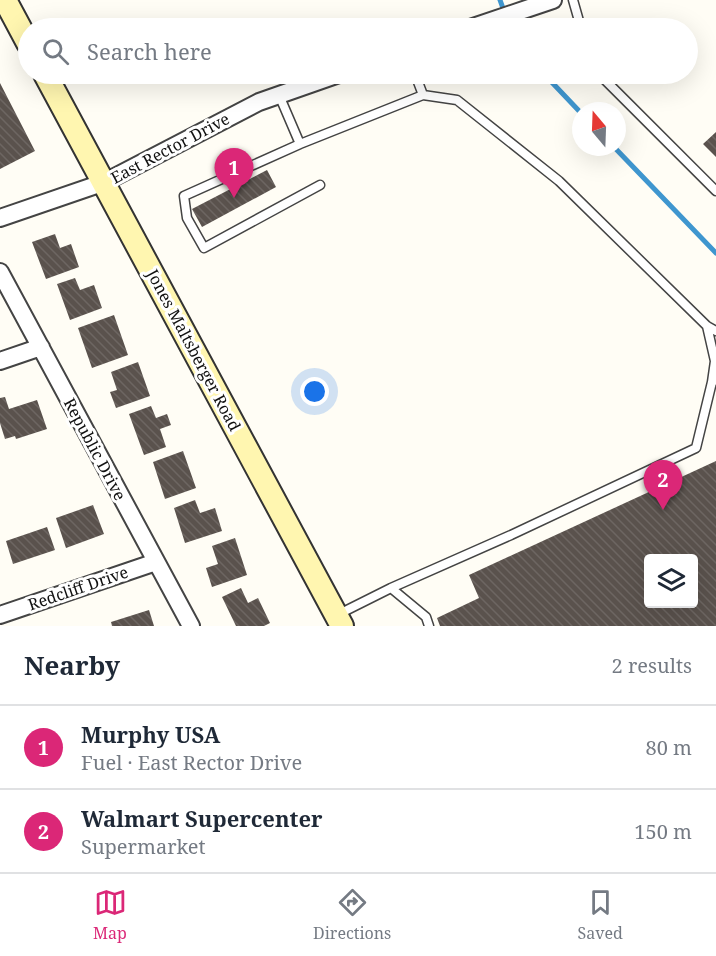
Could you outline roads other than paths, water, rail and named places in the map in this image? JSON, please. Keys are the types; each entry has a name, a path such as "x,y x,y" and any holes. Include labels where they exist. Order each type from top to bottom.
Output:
{"main road":[{"path":"5,0 18,24"},
{"name":"Jones Maltsberger Road","path":"51,84 339,620"}],"street":[{"path":"499,18 549,1"},
{"name":"East Rector Drive","path":"0,218 105,182 227,118 310,84"},
{"name":"Republic Drive","path":"0,272 191,626"},
{"path":"0,361 41,347"},
{"name":"Redcliff Drive","path":"0,615 156,562"}],"lane":[{"path":"573,0 578,18"},
{"path":"419,84 423,95"},
{"path":"609,84 716,191"},
{"path":"279,95 300,144"},
{"path":"320,185 204,248 187,218 184,196 300,144 423,95 457,100 560,181 707,326 716,330"},
{"path":"339,620 391,588 512,535 696,448 714,381 715,361 707,326"},
{"path":"391,588 426,617 429,626"}],"waterway":[{"path":"500,0 506,18"},
{"path":"553,84 572,104"},
{"path":"623,156 716,253"}],"place":[{"name":"Murphy USA","path":"234,198"},
{"name":"Walmart Supercenter","path":"663,510"}]}
